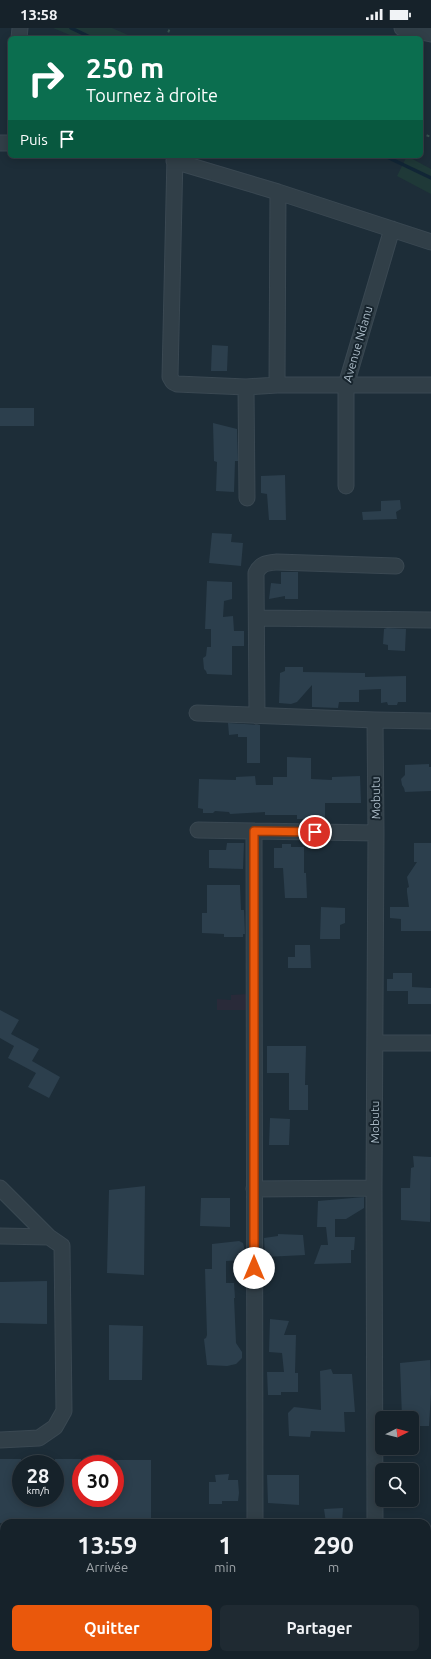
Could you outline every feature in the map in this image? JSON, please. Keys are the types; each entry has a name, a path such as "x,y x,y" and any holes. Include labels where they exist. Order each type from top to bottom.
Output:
{"street":[{"path":"402,28 431,34"},
{"path":"431,242 174,158 170,377 173,382 177,384 246,387 277,385 431,386"},
{"path":"277,385 278,192"},
{"name":"Avenue Ndanu","path":"346,486 346,385 392,229"},
{"path":"246,387 247,498"},
{"path":"257,716 256,573 259,568 264,563 277,562 396,566"},
{"path":"257,618 431,620"},
{"path":"197,713 431,721"},
{"name":"Mobutu","path":"375,720 375,1519"},
{"path":"198,830 376,833"},
{"path":"254,831 255,1519"},
{"path":"375,1043 431,1043"},
{"path":"0,1188 49,1237 62,1246 64,1411 55,1427 39,1438 0,1440"},
{"path":"254,1189 374,1188"},
{"path":"0,1236 49,1237"}],"shaded area":[{"path":"247,994 246,1010 217,1010 217,999 231,1000 231,995"}],"green space":[{"path":"53,28 112,28 130,36 72,36"},
{"path":"406,158 411,158 431,169 431,194 397,176"}],"building":[{"path":"212,345 228,346 227,371 211,371"},
{"path":"0,408 34,408 34,426 0,426"},
{"path":"213,423 237,429 238,461 235,461 234,492 216,491 217,462 214,461"},
{"path":"285,475 286,520 269,520 267,494 261,493 261,476"},
{"path":"400,500 401,509 396,512 397,519 363,520 362,512 381,511 381,501"},
{"path":"212,533 232,534 231,542 243,543 241,566 209,563"},
{"path":"281,572 298,572 298,599 285,599 285,596 269,599 271,583 281,584"},
{"path":"207,581 232,582 232,599 224,601 223,617 233,616 234,631 244,631 244,646 232,646 232,675 207,674 204,669 203,658 206,656 207,647 211,647 211,629 205,629"},
{"path":"384,629 406,629 405,651 388,650 388,645 383,644"},
{"path":"285,667 303,667 303,672 365,673 365,677 406,676 406,702 398,702 397,705 388,705 387,702 381,703 381,689 359,690 359,702 339,702 338,708 312,707 312,685 297,702 291,704 279,703 280,673 285,671"},
{"path":"228,723 260,725 260,763 247,763 247,737 238,737 238,734 229,735"},
{"path":"287,757 311,758 311,779 332,780 332,777 360,776 361,803 325,803 325,819 297,819 297,815 265,815 265,812 230,814 229,812 215,811 213,813 203,813 203,809 198,808 199,779 236,780 236,777 255,776 256,785 273,785 273,777 287,777"},
{"path":"429,764 429,767 431,767 431,791 405,792 401,779 405,775 405,765"},
{"path":"227,843 244,843 243,869 209,868 209,850 226,850"},
{"path":"414,843 431,843 431,931 401,931 401,919 390,918 390,907 409,907 407,888 409,887 407,877 417,862 414,862"},
{"path":"282,844 291,844 291,847 304,847 304,873 306,873 307,898 285,898 283,868 274,868 274,848 282,848"},
{"path":"207,885 240,885 241,910 244,910 245,934 243,934 243,937 224,937 224,934 202,933 202,913 207,913"},
{"path":"321,907 345,908 345,923 340,925 340,939 320,939"},
{"path":"295,945 310,945 311,968 288,968 288,957 295,957"},
{"path":"393,973 412,973 412,987 431,988 431,1004 408,1004 408,991 387,991 387,979 393,979"},
{"path":"0,1010 19,1020 11,1034 39,1049 32,1061 60,1077 49,1098 28,1087 36,1073 8,1058 14,1046 0,1038"},
{"path":"267,1046 306,1046 305,1085 308,1085 308,1110 289,1110 289,1073 267,1073"},
{"path":"270,1118 290,1119 289,1145 269,1145"},
{"path":"413,1156 431,1157 430,1222 401,1220 401,1188 410,1188 411,1168 414,1167"},
{"path":"145,1186 144,1275 107,1273 109,1190"},
{"path":"364,1197 364,1208 346,1219 335,1219 335,1237 355,1237 354,1250 351,1250 351,1263 314,1264 321,1245 328,1245 326,1227 317,1227 318,1201"},
{"path":"201,1198 230,1198 230,1227 200,1226"},
{"path":"278,1234 303,1235 305,1255 265,1257 264,1238 278,1236"},
{"path":"239,1241 243,1243 245,1260 226,1261 226,1283 234,1283 236,1343 242,1352 242,1358 236,1364 227,1366 207,1365 204,1339 207,1335 205,1269 212,1269 212,1244"},
{"path":"47,1281 47,1324 0,1323 0,1282"},
{"path":"270,1319 289,1321 284,1335 296,1335 295,1373 298,1373 298,1392 281,1392 281,1395 268,1395 267,1372 284,1372 282,1353 269,1352"},
{"path":"109,1325 143,1326 142,1380 109,1380"},
{"path":"430,1360 431,1393 429,1426 419,1426 419,1411 402,1411 400,1363"},
{"path":"331,1369 333,1374 352,1374 355,1412 344,1412 345,1432 311,1431 310,1437 289,1436 288,1413 294,1407 321,1410 320,1371"},
{"path":"0,1459 12,1459 12,1507 64,1507 64,1459 72,1459 72,1507 124,1507 124,1460 151,1460 151,1519 0,1519"},
{"path":"229,1474 228,1480 238,1480 238,1501 222,1501 222,1504 209,1504 209,1482 216,1482 215,1475"},
{"path":"267,1475 299,1475 299,1505 268,1503"},
{"path":"343,1508 342,1519 325,1519 324,1509"}],"waterway":[{"path":"71,28 88,36"},
{"path":"389,158 431,178"}],"route":[{"path":"254,1268 254,831 315,832"}]}
